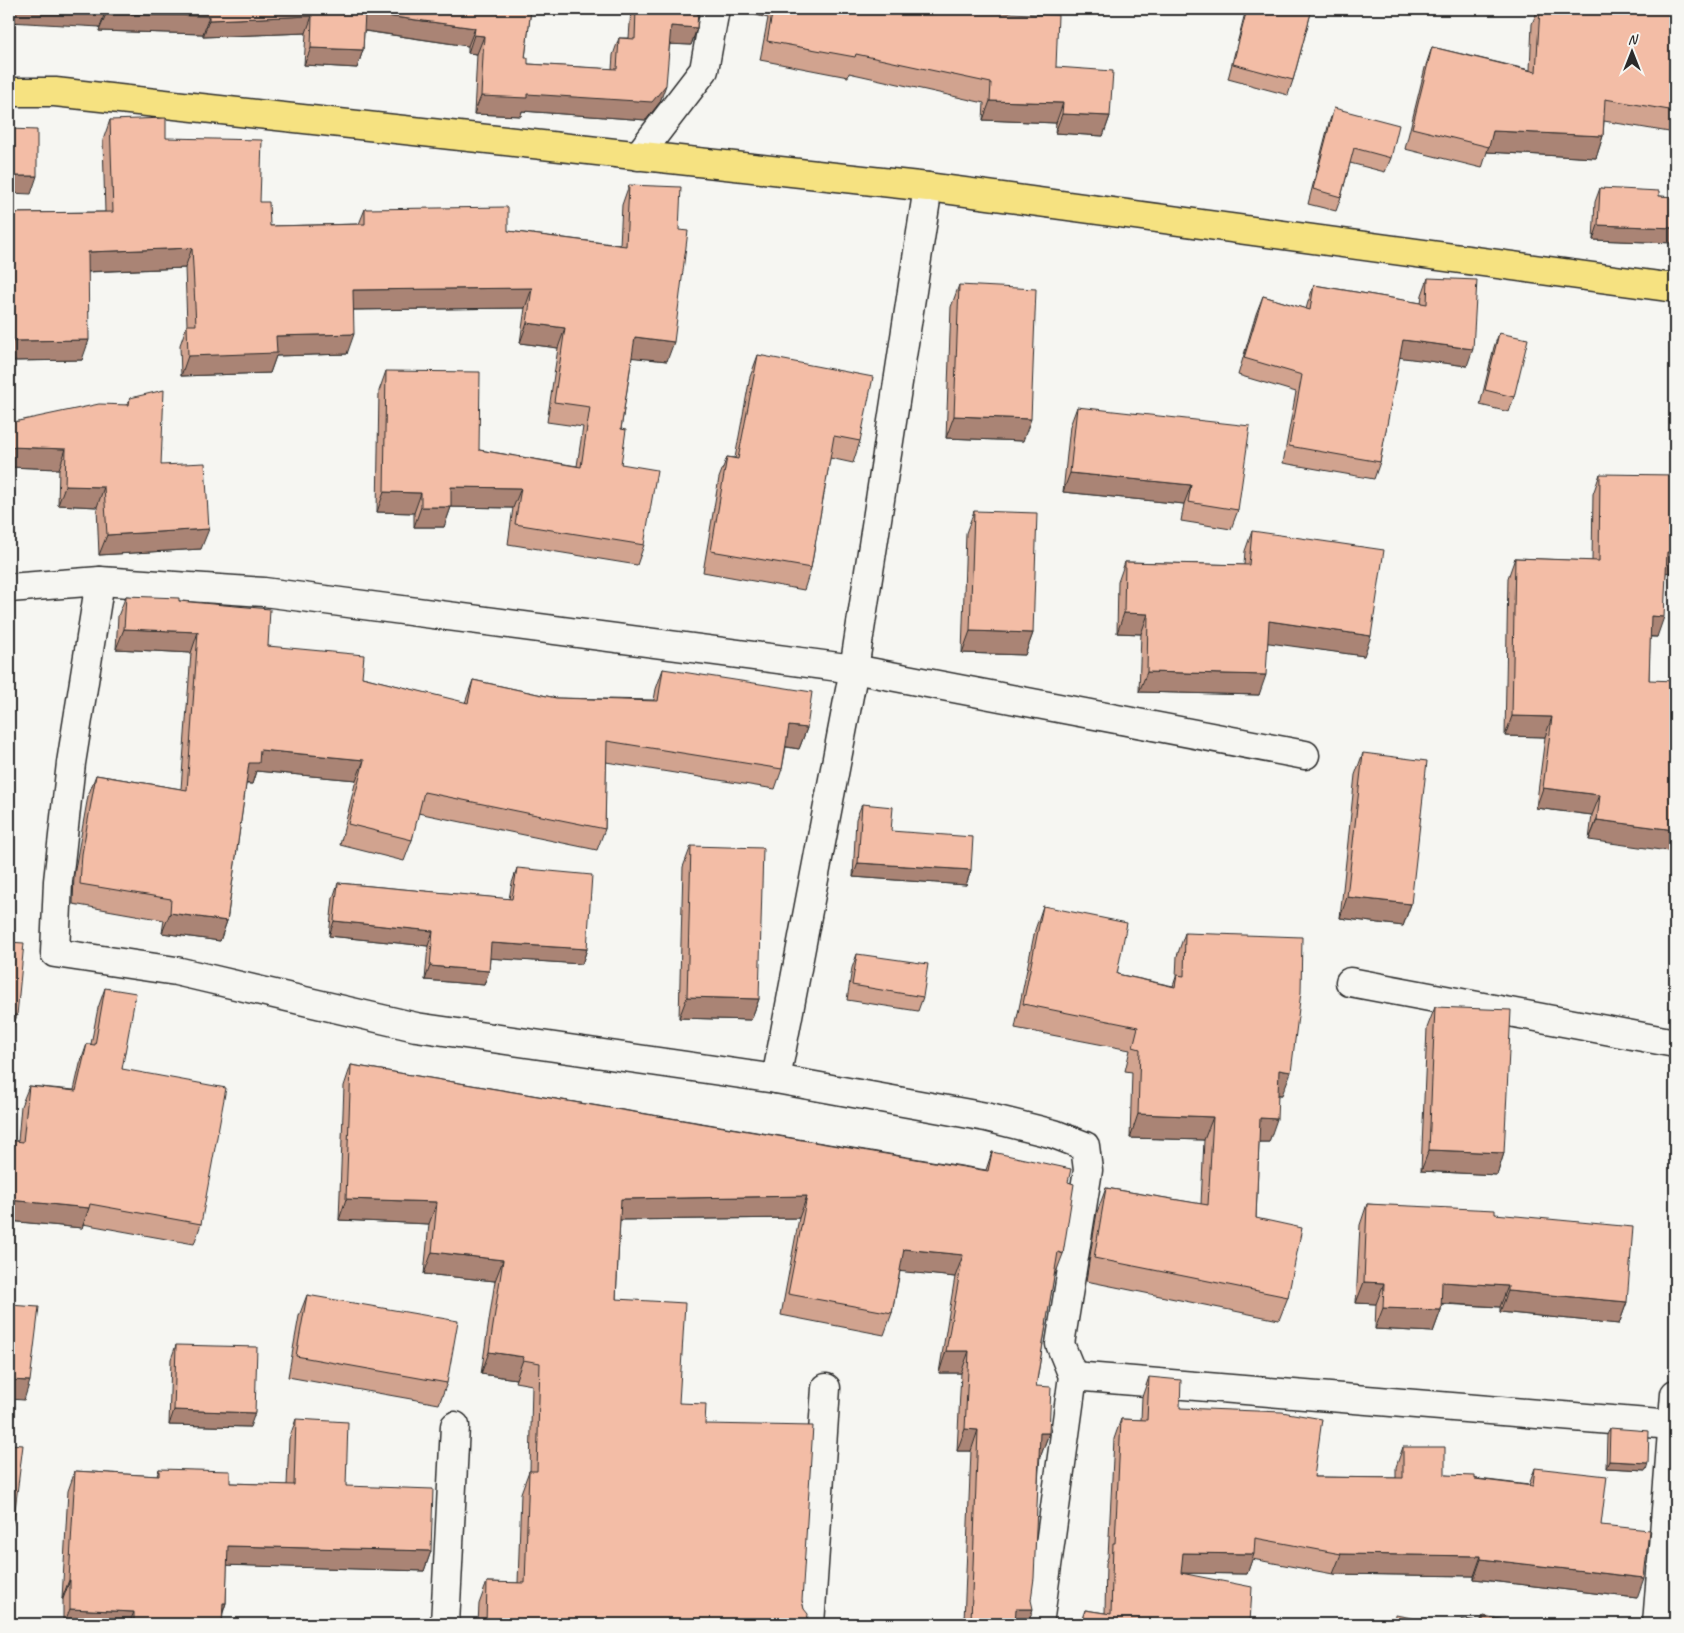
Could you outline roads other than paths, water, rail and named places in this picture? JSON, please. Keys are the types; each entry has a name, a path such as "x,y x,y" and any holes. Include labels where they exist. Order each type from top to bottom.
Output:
{"main road":[{"path":"9,92 55,92 928,187 1675,288"}],"street":[{"path":"638,156 704,70 715,9"},
{"path":"776,1079 854,669 928,187"},
{"path":"100,581 71,763 58,881 55,953 176,971 416,1027 776,1079 986,1117 1054,1134 1085,1146 1088,1170 1060,1344 1073,1376 1039,1624"},
{"path":"9,588 100,581 264,592 854,669 1305,755"},
{"path":"1350,982 1675,1043"},
{"path":"1073,1376 1672,1425"},
{"path":"810,1624 826,1388"},
{"path":"1657,1624 1675,1394"},
{"path":"445,1624 455,1426"}]}
